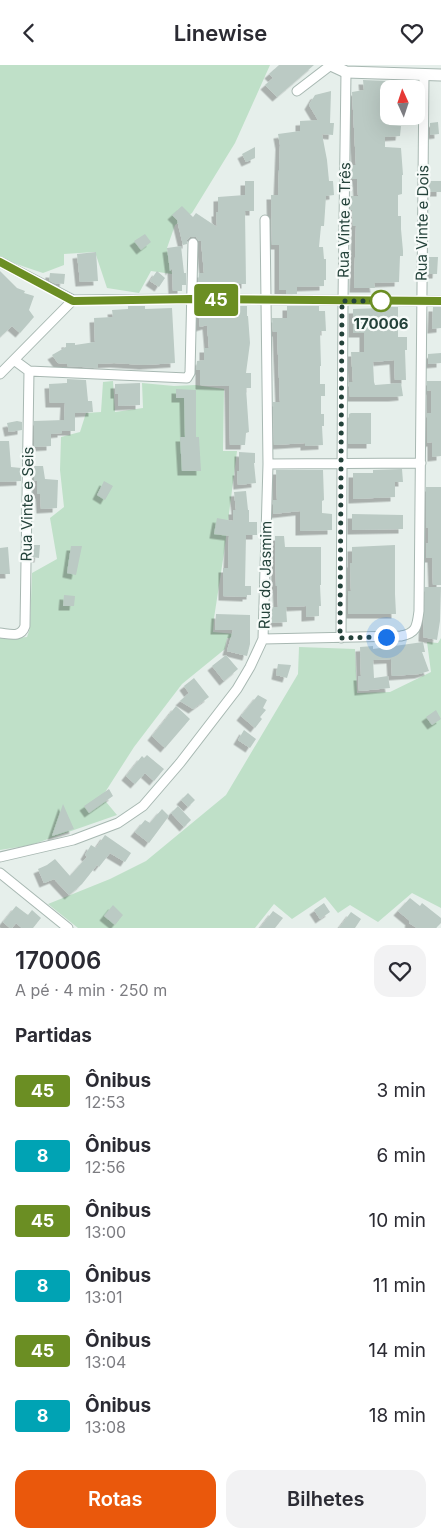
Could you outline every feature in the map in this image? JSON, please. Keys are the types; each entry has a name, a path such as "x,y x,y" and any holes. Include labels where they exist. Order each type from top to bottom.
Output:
{"street":[{"path":"297,91 331,65 346,73 441,75"},
{"name":"Rua Vinte e Três","path":"340,638 342,301 346,73"},
{"name":"Rua Vinte e Dois","path":"263,639 401,636 409,634 414,630 418,622 424,74"},
{"name":"Rua do Jasmim","path":"0,857 82,837 118,823 143,806 180,763 237,689 263,639 268,463 265,220"},
{"path":"14,360 29,371 187,379 190,373 193,243"},
{"path":"0,262 73,301 191,299 441,301"},
{"path":"0,374 73,301"},
{"name":"Rua Vinte e Seis","path":"0,633 16,635 24,630 25,626 29,371"},
{"path":"268,463 421,463"},
{"path":"0,873 68,928"}],"green space":[{"path":"0,65 270,65 235,143 192,213 175,225 167,248 172,274 151,271 139,293 107,288 95,252 64,254 64,265 43,273 0,258"},
{"path":"113,381 115,412 143,408 142,383 174,386 195,385 224,389 223,451 237,451 213,632 235,634 237,639 227,638 225,649 182,684 134,747 102,797 117,815 31,845 0,850 0,635 17,638 27,637 30,628 32,573 57,559 50,518 64,507 60,470 61,437 80,432 86,413 101,412 103,382"},
{"path":"441,638 441,908 412,893 378,922 350,905 338,913 325,897 292,919 274,904 255,928 78,928 48,904 110,879 146,861 226,795 298,674 299,647 355,649 357,693 390,692 431,672 427,642 438,643"}],"building":[{"path":"279,65 314,65 277,97 265,85 273,78 269,74"},
{"path":"363,80 380,81 380,125 401,126 400,136 385,137 385,147 401,148 403,175 402,194 398,195 398,216 401,216 403,256 400,256 399,282 374,283 375,288 354,288 356,226 353,226 352,210 350,210 351,196 358,196 357,179 351,179 351,165 356,165 352,92 364,90"},
{"path":"331,91 330,123 334,123 333,135 322,134 329,181 333,181 334,195 326,196 324,226 321,226 319,247 323,247 324,259 326,259 326,280 324,280 324,286 297,287 297,294 286,294 286,290 279,290 279,245 272,245 271,195 278,195 280,145 278,134 300,131 300,121 318,120 309,105 315,95"},
{"path":"438,122 439,134 430,135 430,123"},
{"path":"255,147 255,158 246,162 242,154"},
{"path":"245,181 254,181 254,211 245,211 246,284 223,284 223,286 208,287 208,284 198,284 199,273 204,273 201,241 196,237 190,237 187,240 187,244 183,245 177,220 172,215 182,206 193,217 196,213 217,227 218,197 245,195"},
{"path":"429,181 441,181 441,192 429,192"},
{"path":"145,234 151,242 141,250 134,241"},
{"path":"181,246 184,273 186,273 186,285 182,285 182,291 173,291 172,268 170,271 167,248"},
{"path":"96,252 98,281 80,282 77,254"},
{"path":"429,257 438,257 437,274 428,274"},
{"path":"0,271 17,288 25,291 24,293 34,296 29,310 34,317 20,333 12,326 0,337"},
{"path":"157,271 165,278 159,287 150,281"},
{"path":"50,273 65,274 64,284 54,283 49,280"},
{"path":"128,306 145,306 145,309 172,308 175,363 144,365 98,364 98,368 67,366 67,364 58,363 52,355 66,347 66,343 75,343 75,345 95,342 94,318 113,317 112,310 128,309"},
{"path":"224,306 247,306 250,343 246,373 251,373 251,388 246,388 249,432 246,433 245,445 230,445 229,386 200,385 200,370 196,370 197,361 204,360 204,348 209,348 207,325 200,327 198,310 224,308"},
{"path":"287,306 319,306 319,311 325,311 326,331 320,331 320,384 325,384 325,396 321,396 321,414 324,414 324,426 322,426 323,445 305,446 305,443 274,445 273,402 280,402 277,332 273,332 272,318 287,318"},
{"path":"398,307 398,337 407,337 407,350 405,350 406,380 395,380 394,360 373,362 374,382 375,385 401,383 403,396 350,397 349,382 353,382 351,352 364,352 364,333 353,333 353,309"},
{"path":"433,307 441,307 441,328 432,329"},
{"path":"441,353 441,363 428,364 428,354"},
{"path":"67,379 86,380 88,401 92,401 93,412 75,413 75,431 62,431 62,433 51,434 51,446 34,447 34,421 64,420 65,403 50,403 49,384 67,383"},
{"path":"427,381 441,381 441,456 432,457 432,442 427,443 427,413 431,413 431,390 427,391"},
{"path":"140,383 140,405 118,406 118,394 115,394 115,384"},
{"path":"176,389 196,390 196,437 199,437 201,471 182,471 180,437 185,437 184,398 176,398"},
{"path":"371,413 371,444 348,444 349,414"},
{"path":"22,422 22,430 9,432 7,423"},
{"path":"0,441 9,441 11,467 21,468 21,481 0,482"},
{"path":"239,452 255,453 256,483 238,485"},
{"path":"34,466 43,466 45,479 58,480 57,508 41,509 40,494 37,494 37,480 34,481"},
{"path":"402,469 403,482 395,482 395,497 353,499 353,473 373,473 373,470"},
{"path":"276,470 323,470 324,500 322,501 322,513 332,514 332,530 300,531 300,511 273,514 273,500 277,500"},
{"path":"104,481 113,486 105,500 97,495"},
{"path":"426,487 441,487 441,585 433,585 432,558 426,558 428,528 426,528"},
{"path":"246,491 249,522 257,522 257,535 246,535 245,586 251,586 251,595 247,595 247,597 223,596 223,568 228,568 229,536 214,534 217,518 233,521 233,510 236,510 234,492"},
{"path":"352,514 403,515 403,529 352,530"},
{"path":"275,536 284,536 285,547 321,547 321,606 319,606 319,616 306,617 306,606 286,607 287,622 270,623 270,607 278,607"},
{"path":"33,545 40,545 39,558 32,557"},
{"path":"395,545 396,614 348,614 348,591 351,591 350,563 352,563 352,547"},
{"path":"71,546 82,546 76,575 67,573"},
{"path":"8,547 10,574 0,574 0,548"},
{"path":"425,587 441,587 440,621 437,640 423,637"},
{"path":"64,595 75,596 74,606 63,606"},
{"path":"216,614 250,615 250,644 247,656 227,651 233,630 215,630"},
{"path":"423,642 425,652 422,652 429,671 419,674 392,676 391,659 373,660 374,678 388,676 390,688 359,691 358,676 361,676 360,647 373,646 373,649"},
{"path":"226,655 238,669 224,681 212,666"},
{"path":"278,664 291,665 287,678 276,675"},
{"path":"194,678 209,697 193,709 180,701 189,693 184,686"},
{"path":"258,695 267,700 263,708 266,710 255,728 241,716"},
{"path":"176,706 190,719 165,748 152,736"},
{"path":"436,710 441,719 432,725 426,717"},
{"path":"244,730 256,739 250,748 238,740"},
{"path":"147,755 164,769 154,781 145,773 135,784 126,776 142,756 144,758"},
{"path":"109,789 113,796 89,813 84,806"},
{"path":"188,793 195,800 188,807 181,800"},
{"path":"63,804 74,829 52,836"},
{"path":"178,806 191,820 184,827 171,813"},
{"path":"162,809 169,816 149,843 135,832 145,820 150,823"},
{"path":"105,835 131,853 125,862 110,853 99,867 97,865 82,884 69,895 54,879 44,883 38,869 55,859 70,876 87,857 85,855 91,845 96,848"},
{"path":"410,898 420,906 422,903 441,918 441,923 436,928 417,928 409,923 410,921 398,911"},
{"path":"324,903 330,912 320,919 314,910"},
{"path":"113,905 123,915 115,925 104,916"},
{"path":"16,906 28,915 32,910 41,918 33,928 22,928 16,923 10,928 3,922"},
{"path":"273,911 283,918 275,928 260,928"},
{"path":"351,912 361,919 355,928 339,928"}],"bus line":[{"name":"45","path":"0,262 73,301 191,299 441,301"}],"place":[{"name":"170006","path":"381,301"}],"route":[{"path":"381,301 342,301 340,638 386,637"}]}
